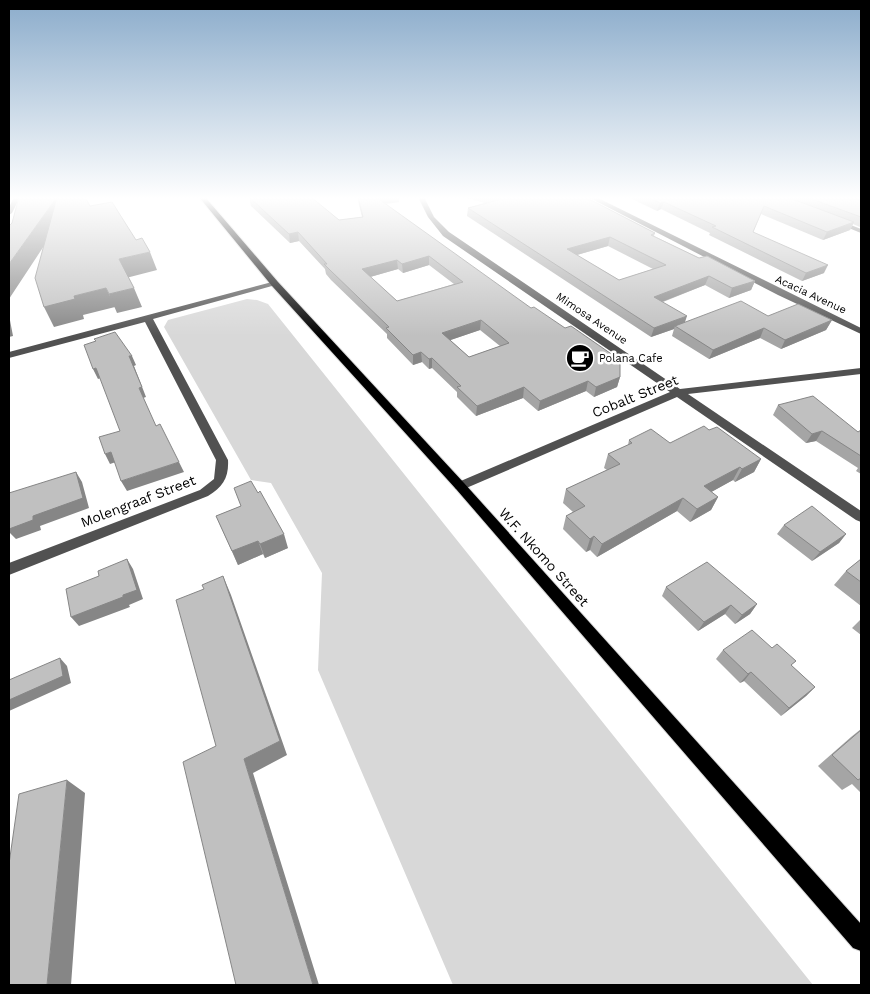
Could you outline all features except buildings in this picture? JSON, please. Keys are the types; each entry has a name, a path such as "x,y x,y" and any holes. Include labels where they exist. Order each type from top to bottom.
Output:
{"main road":[{"name":"W.F. Nkomo Street","path":"241,243 275,284 460,486 861,940"}],"street":[{"name":"Mimosa Avenue","path":"460,243 861,517"},
{"name":"Acacia Avenue","path":"683,243 861,331"},
{"path":"9,355 275,284"},
{"name":"Molengraaf Street","path":"9,569 204,494 217,486 221,477 222,460 148,319"},
{"name":"Cobalt Street","path":"460,486 680,392 861,371"}],"shaded area":[{"path":"247,299 268,304 813,985 453,985 318,670 322,573 271,483 251,480 164,327 168,320"}],"place":[{"name":"Polana Cafe","path":"580,358"}]}
